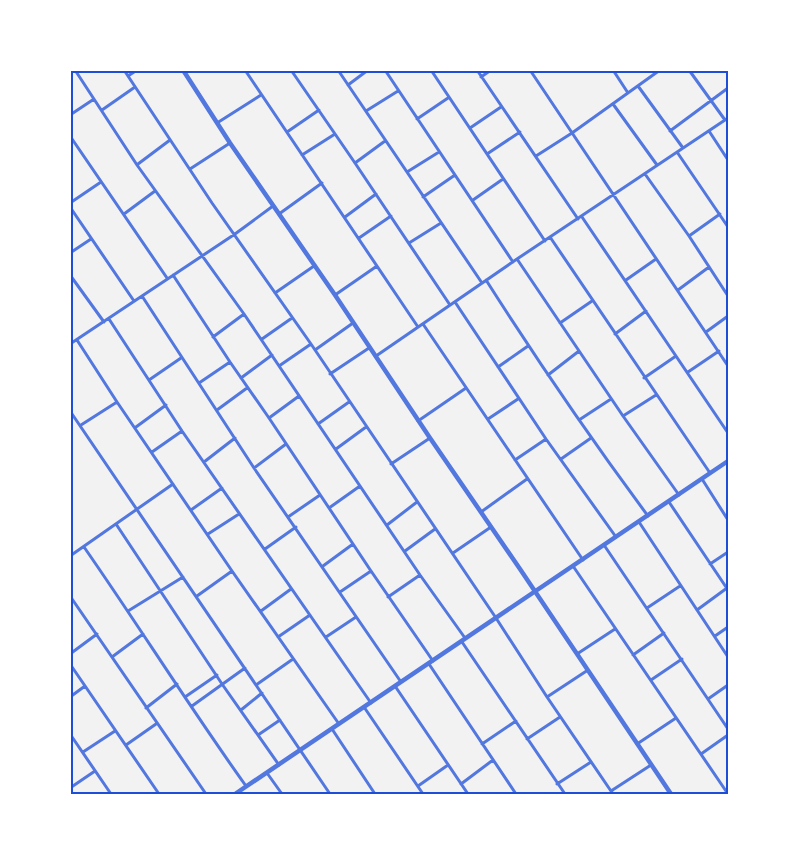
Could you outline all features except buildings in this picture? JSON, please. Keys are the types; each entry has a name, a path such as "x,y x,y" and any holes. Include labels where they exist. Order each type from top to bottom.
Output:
{"street":[{"path":"75,70 137,165 244,314 336,449 565,795"},
{"path":"124,70 612,793 651,765"},
{"path":"128,76 137,70"},
{"path":"183,70 278,215 536,592 671,795"},
{"path":"245,70 418,327"},
{"path":"297,70 292,72 450,305"},
{"path":"338,70 482,283"},
{"path":"348,85 368,70"},
{"path":"384,70 455,176 560,322 679,495"},
{"path":"431,70 545,240"},
{"path":"477,70 626,280 729,434"},
{"path":"482,77 491,70"},
{"path":"530,70 729,366"},
{"path":"613,70 628,93"},
{"path":"536,156 660,70"},
{"path":"374,357 727,119 688,70"},
{"path":"102,110 135,87"},
{"path":"638,87 683,148"},
{"path":"670,131 729,88"},
{"path":"366,111 398,91"},
{"path":"217,124 261,95"},
{"path":"417,119 448,98"},
{"path":"70,115 94,99"},
{"path":"613,104 657,165"},
{"path":"470,128 501,106"},
{"path":"287,132 319,110"},
{"path":"708,131 729,160"},
{"path":"487,154 519,132"},
{"path":"303,155 335,134"},
{"path":"70,136 168,279"},
{"path":"137,165 170,140"},
{"path":"355,163 385,141"},
{"path":"190,169 230,143"},
{"path":"407,172 439,152"},
{"path":"677,152 729,227"},
{"path":"645,173 729,296"},
{"path":"423,197 455,176"},
{"path":"473,200 504,178"},
{"path":"101,182 70,205 134,301"},
{"path":"278,215 321,183"},
{"path":"124,214 155,190"},
{"path":"345,217 376,194"},
{"path":"70,344 273,206"},
{"path":"689,236 720,214"},
{"path":"358,237 391,216"},
{"path":"409,243 441,223"},
{"path":"550,237 710,473"},
{"path":"70,253 91,239"},
{"path":"626,280 656,259"},
{"path":"275,293 314,266"},
{"path":"335,296 377,266"},
{"path":"678,290 709,267"},
{"path":"70,275 104,322"},
{"path":"173,275 371,571 516,795"},
{"path":"486,280 591,438 648,516"},
{"path":"142,296 254,468 401,682"},
{"path":"560,322 592,301"},
{"path":"455,302 518,399 616,537"},
{"path":"615,334 646,311"},
{"path":"213,337 244,314"},
{"path":"706,332 729,316"},
{"path":"261,339 292,318"},
{"path":"109,319 182,431 371,703"},
{"path":"315,350 353,323"},
{"path":"423,324 582,560"},
{"path":"77,340 232,571 339,724"},
{"path":"279,366 311,344"},
{"path":"498,367 528,346"},
{"path":"330,374 369,348"},
{"path":"548,375 579,351"},
{"path":"687,372 719,351"},
{"path":"241,378 272,355"},
{"path":"644,378 676,356"},
{"path":"149,380 181,358"},
{"path":"199,383 230,362"},
{"path":"217,410 247,388"},
{"path":"418,421 466,388"},
{"path":"623,416 656,394"},
{"path":"269,418 299,396"},
{"path":"488,419 518,399"},
{"path":"579,420 611,399"},
{"path":"80,425 117,402"},
{"path":"318,424 349,402"},
{"path":"135,428 166,405"},
{"path":"70,411 330,795"},
{"path":"336,449 366,426"},
{"path":"152,452 182,431"},
{"path":"204,462 235,438"},
{"path":"391,464 430,438"},
{"path":"561,460 591,438"},
{"path":"514,460 546,439"},
{"path":"254,468 286,444"},
{"path":"237,794 729,461"},
{"path":"481,512 527,479"},
{"path":"702,479 729,520"},
{"path":"70,556 173,484"},
{"path":"329,508 360,486"},
{"path":"191,510 222,488"},
{"path":"288,517 320,495"},
{"path":"387,525 417,502"},
{"path":"669,502 728,589 697,610"},
{"path":"208,535 239,514"},
{"path":"639,522 729,657"},
{"path":"116,524 222,684 279,765"},
{"path":"452,554 491,527"},
{"path":"264,549 296,528"},
{"path":"404,552 435,529"},
{"path":"322,566 353,544"},
{"path":"604,545 729,729"},
{"path":"84,547 247,787"},
{"path":"710,564 729,552"},
{"path":"573,566 728,795"},
{"path":"196,597 232,571"},
{"path":"340,592 371,571"},
{"path":"388,597 420,575"},
{"path":"128,611 183,577"},
{"path":"647,608 680,586"},
{"path":"261,612 291,589"},
{"path":"70,596 206,795"},
{"path":"278,637 310,615"},
{"path":"326,637 356,617"},
{"path":"715,636 729,627"},
{"path":"578,654 615,629"},
{"path":"633,655 664,633"},
{"path":"70,654 97,634"},
{"path":"112,657 143,634"},
{"path":"651,680 682,659"},
{"path":"256,685 293,660"},
{"path":"70,664 159,795"},
{"path":"192,706 245,668"},
{"path":"547,697 588,670"},
{"path":"185,697 217,675"},
{"path":"146,708 177,684"},
{"path":"708,699 729,685"},
{"path":"70,697 85,686"},
{"path":"395,686 468,795"},
{"path":"241,710 262,693"},
{"path":"364,707 423,795"},
{"path":"528,739 561,717"},
{"path":"637,744 676,718"},
{"path":"258,735 280,720"},
{"path":"482,744 516,721"},
{"path":"126,745 156,724"},
{"path":"332,729 375,795"},
{"path":"83,752 115,731"},
{"path":"70,734 111,795"},
{"path":"701,754 729,735"},
{"path":"461,784 493,760"},
{"path":"558,784 591,762"},
{"path":"417,786 448,765"},
{"path":"70,788 95,771"},
{"path":"267,773 282,795"}]}
